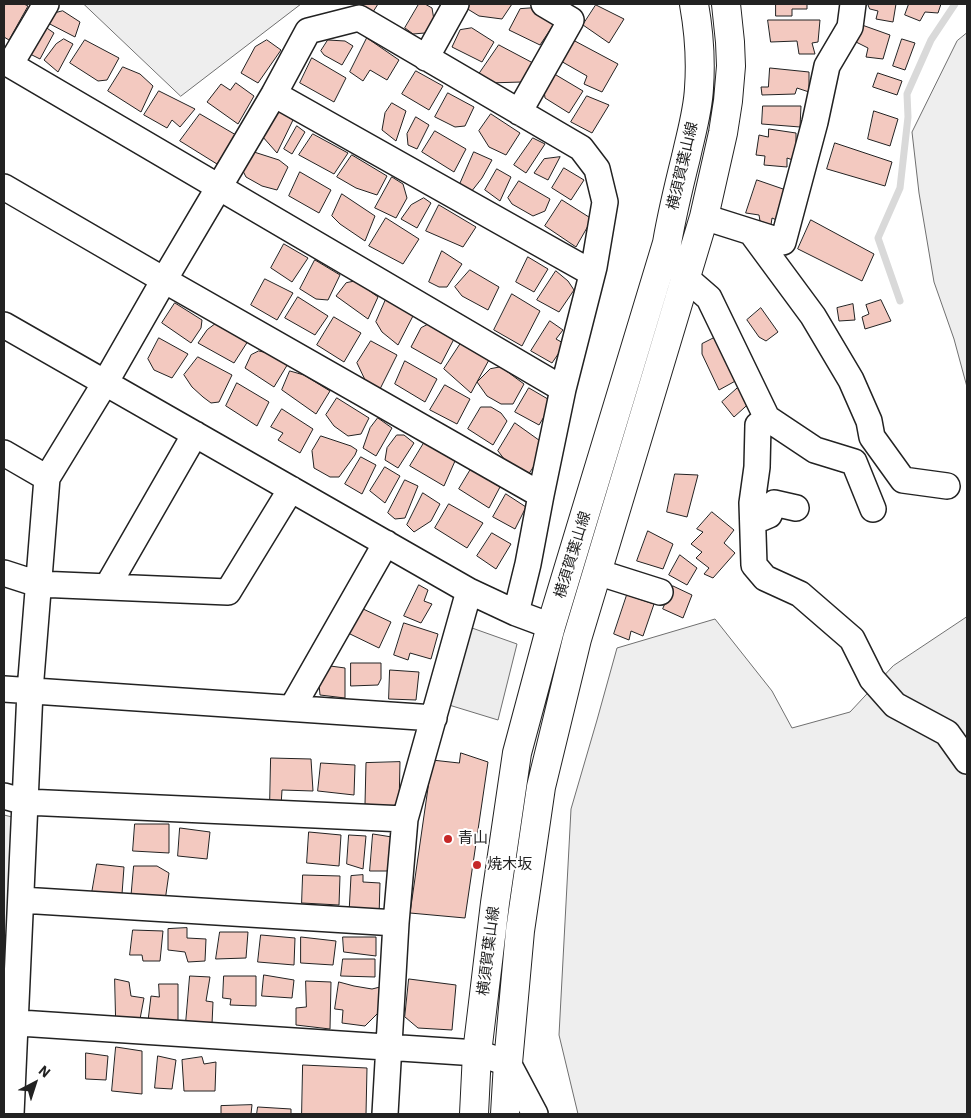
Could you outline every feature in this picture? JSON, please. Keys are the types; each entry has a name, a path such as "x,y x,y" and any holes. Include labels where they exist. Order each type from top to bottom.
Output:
{"main road":[{"name":"横須賀葉山線","path":"474,1114 477,1053 495,903 517,753 551,626 667,243 693,128 699,90 700,52 694,4"},
{"name":"横須賀葉山線","path":"505,1114 520,931 541,787 577,638 704,217 723,133 728,101 731,66 726,4"}],"street":[{"path":"46,4 7,63 563,389"},
{"path":"426,58 456,4"},
{"path":"519,112 571,20 544,4"},
{"path":"704,217 783,242 815,122 826,66 850,27 853,4"},
{"path":"11,1114 10,1022 21,900 14,799 30,691 47,478 105,383 274,94 308,31 359,18 581,148 597,169 605,202 592,273 563,389 528,564 516,612"},
{"path":"274,94 592,273"},
{"path":"4,187 541,495"},
{"path":"751,232 817,324 851,380 869,421 872,437 903,480 947,486"},
{"path":"686,278 709,298 767,418 815,450 854,462 873,509"},
{"path":"4,325 469,591 551,626"},
{"path":"767,418 758,425 757,467 752,503 754,565 765,578 800,594 852,639 872,679 895,705 947,733 967,761"},
{"path":"107,587 195,434"},
{"path":"4,453 47,478"},
{"path":"4,573 38,584 228,592 291,489"},
{"path":"752,503 762,518 769,515 774,503 796,508"},
{"path":"292,708 386,543"},
{"path":"597,572 660,592"},
{"path":"385,1114 396,922 405,819 469,591"},
{"path":"4,689 434,718"},
{"path":"14,799 405,819"},
{"path":"21,900 396,922"},
{"path":"10,1022 477,1053 508,1063 535,1114"}],"shaded area":[{"path":"84,4 301,4 181,96"},
{"path":"967,33 967,387 954,339 934,282 919,193 912,132 957,41"},
{"path":"967,617 967,1114 578,1114 559,1035 571,809 617,648 715,619 772,691 792,728 850,712 893,666"},
{"path":"472,628 517,644 498,720 449,705"},
{"path":"4,815 16,818 10,966 4,965"}],"building":[{"path":"5,4 24,4 28,6 9,40 4,37"},
{"path":"361,4 378,4 373,12"},
{"path":"419,4 425,4 432,8 434,20 425,33 413,34 405,28"},
{"path":"469,4 512,4 502,19 479,16 466,8"},
{"path":"776,4 807,4 807,9 792,9 792,16 776,16"},
{"path":"868,4 896,4 893,22 876,19 878,11 870,9"},
{"path":"909,4 941,4 938,13 925,12 920,21 905,15"},
{"path":"596,5 624,19 609,43 583,25"},
{"path":"533,8 554,24 540,45 509,30 520,9"},
{"path":"63,11 80,22 75,37 46,22 51,14"},
{"path":"768,20 820,20 818,42 812,43 815,54 799,54 797,41 771,42"},
{"path":"41,24 54,33 40,59 26,52"},
{"path":"862,25 890,35 883,59 866,57 868,48 856,42"},
{"path":"472,28 494,42 482,62 452,47 460,30"},
{"path":"367,38 399,60 387,80 370,70 363,81 350,72"},
{"path":"64,39 73,44 58,72 44,60 56,44"},
{"path":"902,39 915,43 905,70 893,66"},
{"path":"85,40 119,58 107,80 98,81 70,63"},
{"path":"267,40 281,50 258,83 241,73 255,47"},
{"path":"328,40 345,41 353,46 342,65 324,55 321,51"},
{"path":"573,40 618,64 602,92 584,84 587,76 559,60"},
{"path":"499,45 533,63 522,82 487,83 477,77"},
{"path":"312,58 346,78 334,102 300,83"},
{"path":"123,67 140,74 153,86 141,112 108,91"},
{"path":"770,68 809,72 809,92 797,88 795,94 762,95 761,87 768,87"},
{"path":"416,71 443,86 429,110 402,94"},
{"path":"551,72 583,91 569,113 545,98 543,83"},
{"path":"878,73 902,81 897,95 873,87"},
{"path":"236,83 254,96 238,124 207,102 221,84 230,90"},
{"path":"159,91 195,109 180,127 172,120 167,128 144,115"},
{"path":"448,93 474,107 465,126 455,127 435,117"},
{"path":"587,96 609,105 592,133 571,122"},
{"path":"392,103 406,111 396,141 382,130 385,113"},
{"path":"763,106 801,106 800,127 762,124"},
{"path":"279,111 293,120 277,153 262,136 269,120"},
{"path":"874,111 898,119 890,146 868,139"},
{"path":"200,114 236,135 217,164 180,141"},
{"path":"491,114 520,133 506,155 489,147 479,131"},
{"path":"416,117 429,125 417,149 408,145 407,134"},
{"path":"297,126 305,132 292,154 284,149"},
{"path":"769,129 796,133 796,161 787,158 787,167 764,165 765,156 756,155 759,135 768,137"},
{"path":"435,131 466,149 454,172 422,152"},
{"path":"313,134 348,153 334,174 299,155"},
{"path":"533,138 545,144 526,173 514,165"},
{"path":"835,143 892,162 885,186 827,169"},
{"path":"254,152 279,160 288,167 277,190 262,186 246,177 243,171"},
{"path":"474,152 492,160 482,178 471,192 460,184"},
{"path":"352,155 387,176 377,195 356,188 337,177"},
{"path":"560,157 548,180 534,173 544,159"},
{"path":"564,168 584,180 571,200 552,188"},
{"path":"497,169 511,177 500,201 485,190"},
{"path":"300,172 331,190 319,213 289,196"},
{"path":"392,177 403,184 407,198 396,218 375,208"},
{"path":"757,180 786,190 779,221 772,218 771,225 760,221 759,215 746,213"},
{"path":"519,181 550,199 545,211 533,216 512,204 508,198"},
{"path":"342,194 375,216 365,241 340,224 332,216"},
{"path":"424,198 431,203 417,228 401,219 411,205"},
{"path":"562,200 592,219 576,247 545,226"},
{"path":"439,205 476,227 463,247 426,231"},
{"path":"386,218 419,239 403,264 369,246"},
{"path":"811,220 874,254 862,281 798,249"},
{"path":"284,244 308,258 292,282 271,268"},
{"path":"442,251 462,264 447,287 439,287 429,282"},
{"path":"528,257 548,269 534,292 516,282"},
{"path":"315,260 340,275 328,300 316,299 300,289"},
{"path":"470,270 499,287 488,310 462,296 455,287"},
{"path":"556,271 568,281 574,290 559,312 537,300"},
{"path":"265,279 293,293 277,320 251,305"},
{"path":"356,281 378,297 368,319 336,296 346,283"},
{"path":"512,294 540,311 522,346 494,330"},
{"path":"298,297 328,316 315,335 285,318"},
{"path":"387,297 414,314 398,345 382,332 376,322"},
{"path":"881,300 891,321 865,329 862,317 869,314 866,305"},
{"path":"175,303 202,320 201,328 191,343 162,323"},
{"path":"853,304 855,320 839,321 837,308"},
{"path":"761,308 778,332 766,341 759,337 747,320"},
{"path":"334,317 361,333 344,362 317,345"},
{"path":"550,321 563,330 556,339 565,344 552,363 531,351"},
{"path":"218,322 248,341 234,363 198,343 207,330"},
{"path":"429,324 454,339 441,364 411,347 421,328"},
{"path":"716,337 739,379 719,390 702,354 702,344"},
{"path":"159,338 188,354 172,378 154,370 148,359"},
{"path":"371,341 397,355 378,393 367,384 357,363"},
{"path":"461,343 490,358 471,393 444,369"},
{"path":"259,351 277,355 289,362 274,387 245,368 251,355"},
{"path":"198,357 232,375 219,402 211,403 203,397 192,387 184,375"},
{"path":"405,361 437,379 425,402 395,384"},
{"path":"501,367 524,384 513,404 501,404 487,396 477,382 490,369"},
{"path":"290,371 304,375 330,391 316,414 282,390"},
{"path":"237,383 269,402 257,426 226,406"},
{"path":"445,385 470,399 457,424 430,410"},
{"path":"741,385 755,398 734,417 722,402"},
{"path":"529,388 553,402 539,425 515,412"},
{"path":"337,398 369,418 361,434 348,436 334,426 326,415"},
{"path":"481,407 491,407 501,413 507,421 493,445 468,429"},
{"path":"282,409 313,429 300,453 278,440 283,433 271,427"},
{"path":"378,418 392,428 376,456 363,448 370,428"},
{"path":"515,423 543,443 542,454 526,478 511,468 498,451"},
{"path":"397,435 404,435 414,443 398,468 385,460 387,448"},
{"path":"321,436 351,446 357,450 339,477 330,477 314,468 312,451"},
{"path":"424,443 455,461 444,486 410,466"},
{"path":"361,457 376,465 362,494 345,484"},
{"path":"385,467 400,476 385,503 370,491"},
{"path":"471,469 500,487 489,508 459,489"},
{"path":"675,474 698,475 687,517 667,512"},
{"path":"405,480 418,486 405,518 395,519 388,513"},
{"path":"423,493 440,504 431,521 414,532 407,525"},
{"path":"506,494 526,507 515,529 493,517"},
{"path":"449,504 483,523 467,548 435,528"},
{"path":"712,512 734,530 724,543 735,553 713,578 704,574 709,568 696,558 702,552 691,544 703,532 697,529"},
{"path":"648,531 673,544 663,569 637,561"},
{"path":"492,533 511,544 496,569 477,556"},
{"path":"680,555 697,568 687,585 669,575"},
{"path":"419,585 428,590 424,601 432,604 421,623 404,616"},
{"path":"673,586 692,595 683,618 663,609"},
{"path":"627,595 654,604 643,636 631,631 629,640 614,634"},
{"path":"361,608 391,622 379,648 348,633"},
{"path":"404,623 438,634 431,659 410,653 408,660 394,655"},
{"path":"351,663 381,663 381,679 378,685 351,686"},
{"path":"323,665 345,668 345,698 320,695 318,674"},
{"path":"390,670 419,672 416,700 389,699"},
{"path":"461,753 488,762 465,918 410,913 432,760 459,763"},
{"path":"271,758 311,759 313,791 282,790 281,806 270,804"},
{"path":"400,762 399,807 365,804 366,763"},
{"path":"321,763 355,765 354,795 318,791"},
{"path":"135,824 169,824 169,853 133,851"},
{"path":"180,828 210,832 207,859 178,856"},
{"path":"309,832 341,835 339,866 307,863"},
{"path":"373,834 392,837 391,871 370,871"},
{"path":"349,835 366,836 363,869 347,864"},
{"path":"97,864 124,867 122,894 92,893"},
{"path":"134,866 157,866 169,873 165,901 131,900"},
{"path":"303,875 340,876 339,905 302,903"},
{"path":"363,875 363,882 380,883 379,917 349,913 351,876"},
{"path":"187,928 187,938 206,939 205,961 188,962 185,952 168,950 168,929"},
{"path":"133,930 163,931 160,961 143,961 142,955 130,955"},
{"path":"220,932 248,932 246,958 216,959"},
{"path":"261,935 295,938 294,965 258,962"},
{"path":"301,937 336,941 333,965 301,963"},
{"path":"343,937 376,937 376,956 344,952"},
{"path":"343,959 375,959 375,977 341,976"},
{"path":"264,975 294,980 292,998 262,996"},
{"path":"190,976 210,977 206,1001 213,1002 212,1024 186,1023"},
{"path":"224,976 256,976 256,1006 230,1005 231,999 223,998"},
{"path":"115,979 129,982 131,996 144,998 140,1019 116,1019"},
{"path":"409,979 456,985 452,1030 418,1028 405,1017"},
{"path":"306,981 331,982 330,1029 296,1025 296,1008 306,1007"},
{"path":"339,982 372,989 380,987 379,1012 365,1026 342,1023 343,1010 335,1009"},
{"path":"159,984 178,984 178,1024 148,1021 151,996 159,997"},
{"path":"116,1047 142,1051 142,1094 112,1091"},
{"path":"86,1053 108,1056 106,1080 86,1079"},
{"path":"158,1056 176,1060 172,1089 155,1088"},
{"path":"202,1057 204,1064 216,1062 215,1091 184,1091 182,1060"},
{"path":"303,1065 367,1068 366,1114 302,1114"},
{"path":"252,1105 251,1114 221,1114 221,1106"},
{"path":"258,1107 291,1109 291,1114 257,1114"}],"waterway":[{"path":"900,301 878,238 900,188 908,117 907,94 931,40 955,4"}],"place":[{"name":"青山","path":"448,839"},
{"name":"焼木坂","path":"477,865"}]}
